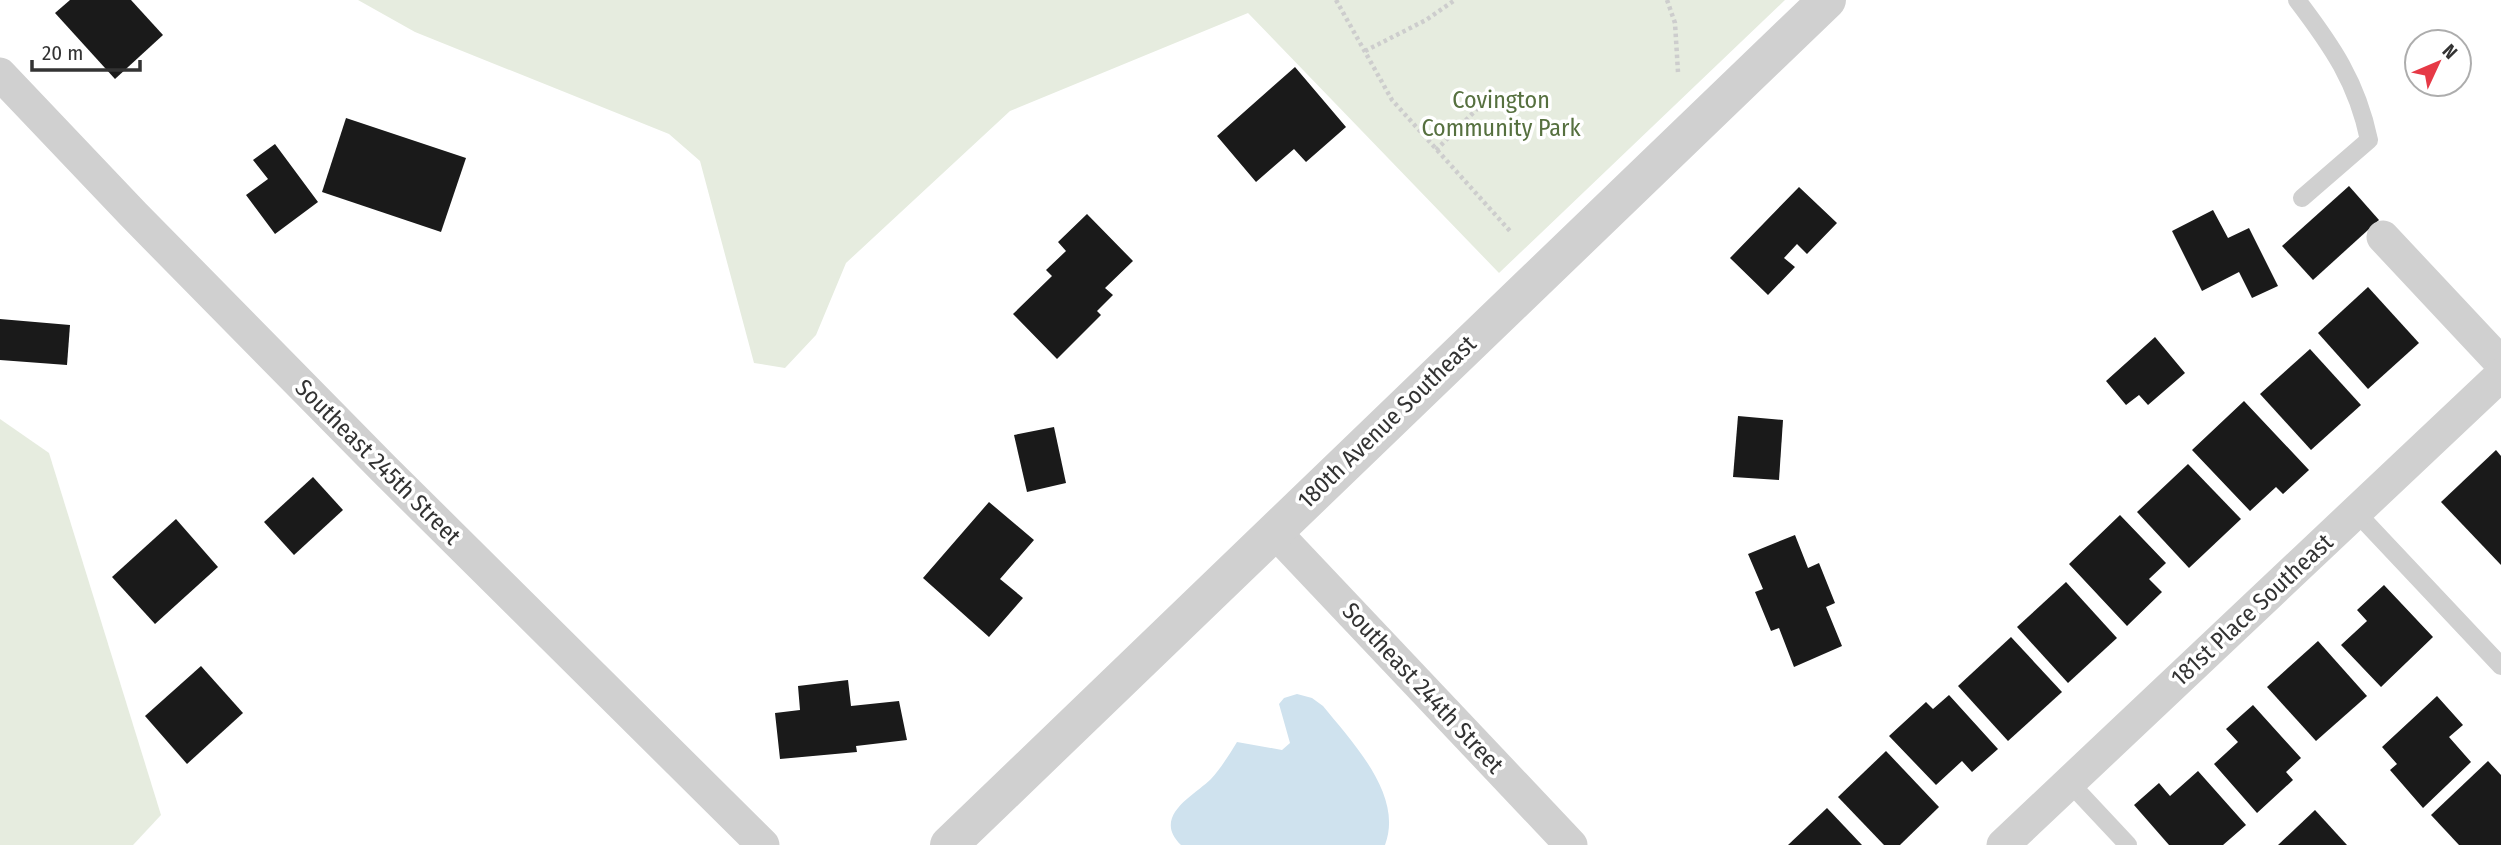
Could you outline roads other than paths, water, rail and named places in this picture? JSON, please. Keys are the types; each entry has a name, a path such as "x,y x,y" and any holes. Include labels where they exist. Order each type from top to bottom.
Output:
{"street":[{"name":"180th Avenue Southeast","path":"948,845 1827,0"},
{"name":"Southeast 245th Street","path":"0,74 134,215 393,478 762,845"},
{"path":"2383,237 2501,363"},
{"name":"181st Place Southeast","path":"2003,845 2501,375"},
{"name":"Southeast 244th Street","path":"1274,531 1571,845"}],"lane":[{"path":"2297,0 2327,40 2361,103 2369,140 2302,198"},
{"path":"2356,512 2501,666"},
{"path":"2069,782 2128,845"}],"water":[{"path":"1297,694 1312,698 1323,706 1372,770 1387,807 1389,826 1385,845 1181,845 1173,834 1171,825 1179,807 1211,779 1237,742 1282,750 1290,743 1279,704 1284,698"}],"park label":[{"name":"Covington Community Park","path":"1501,114"}]}
